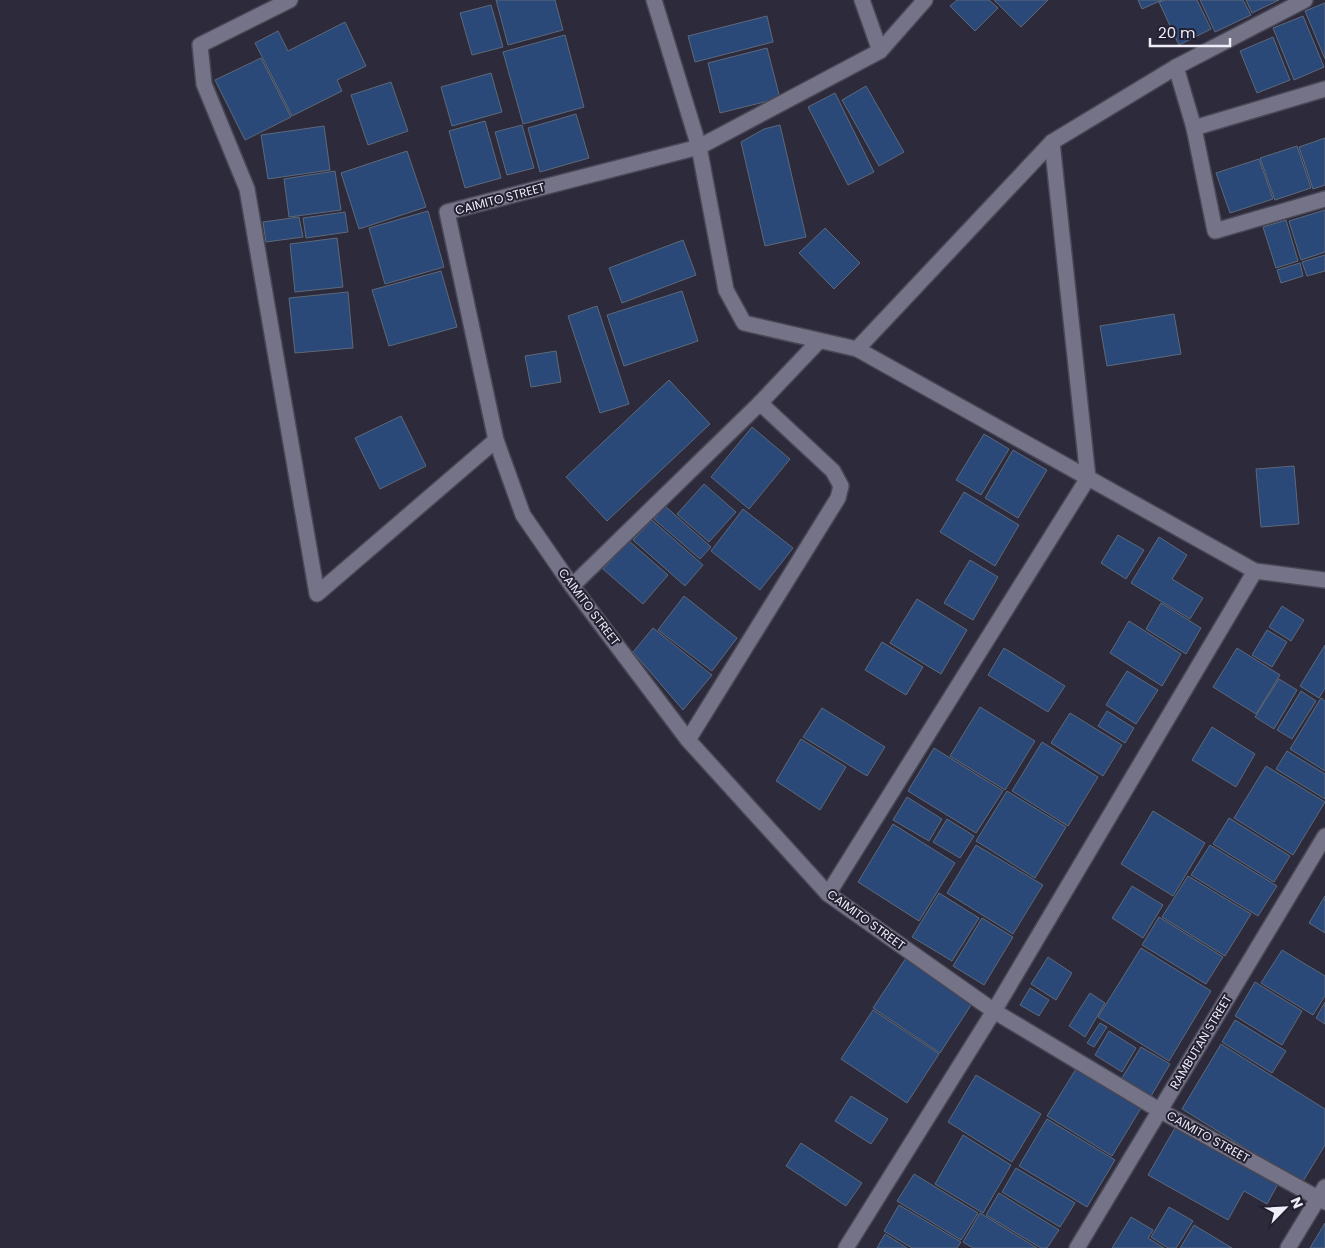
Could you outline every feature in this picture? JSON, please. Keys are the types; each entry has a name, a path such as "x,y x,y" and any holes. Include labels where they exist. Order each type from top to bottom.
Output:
{"street":[{"path":"290,0 200,45 204,84 247,189 317,594 496,440"},
{"path":"654,0 699,147 726,290 744,323 857,349 1255,572 1325,580"},
{"path":"862,0 880,51"},
{"name":"CAIMITO STREET","path":"925,0 880,51 699,147 447,212 496,440 523,515 572,586 688,740 828,894 994,1011 1159,1110 1323,1196"},
{"path":"857,349 1052,142 1176,67 1305,0"},
{"path":"1176,67 1194,128 1215,231 1325,199"},
{"path":"1194,128 1325,89"},
{"path":"828,894 1088,478 1052,142"},
{"path":"572,586 760,403 819,341"},
{"path":"688,740 838,498 841,486 833,470 760,403"},
{"path":"846,1248 994,1011 1255,572"},
{"name":"RAMBUTAN STREET","path":"1077,1248 1325,836"},
{"path":"1288,1248 1323,1196"}],"building":[{"path":"496,0 555,0 563,30 508,45"},
{"path":"957,0 989,0 998,8 975,31 950,6"},
{"path":"994,0 1048,0 1021,27"},
{"path":"1138,0 1162,0 1142,9"},
{"path":"1165,0 1197,0 1211,29 1179,45 1159,2"},
{"path":"1200,0 1243,0 1251,15 1215,32"},
{"path":"1246,0 1279,0 1252,13"},
{"path":"1325,3 1325,59 1305,11"},
{"path":"491,5 503,47 472,55 460,13"},
{"path":"767,16 773,42 695,62 688,36"},
{"path":"1303,16 1324,67 1294,80 1273,28"},
{"path":"345,22 366,66 337,80 342,91 292,116 255,43 278,31 288,51"},
{"path":"565,35 584,107 523,124 503,52"},
{"path":"1273,37 1290,80 1257,93 1240,51"},
{"path":"767,48 780,98 720,113 708,63"},
{"path":"261,58 291,117 245,140 215,80"},
{"path":"491,73 502,112 452,126 441,87"},
{"path":"391,82 408,131 368,145 351,95"},
{"path":"866,86 904,152 879,166 842,100"},
{"path":"835,93 874,172 848,185 808,107"},
{"path":"576,114 589,158 540,172 528,128"},
{"path":"485,121 501,178 465,188 449,131"},
{"path":"522,125 534,168 507,175 495,132"},
{"path":"780,125 806,237 765,246 741,142 764,129"},
{"path":"324,126 330,170 268,179 261,135"},
{"path":"1325,138 1325,185 1313,189 1299,147"},
{"path":"1297,146 1311,188 1275,200 1260,158"},
{"path":"407,151 426,207 359,229 341,173"},
{"path":"1259,159 1273,199 1230,213 1216,173"},
{"path":"335,171 341,210 289,217 284,179"},
{"path":"1325,210 1325,252 1301,260 1289,221"},
{"path":"428,211 444,267 385,284 369,228"},
{"path":"345,212 348,232 306,238 303,218"},
{"path":"299,217 303,237 266,242 263,222"},
{"path":"1286,220 1298,261 1276,268 1263,227"},
{"path":"825,228 860,263 834,289 799,253"},
{"path":"337,238 343,287 295,292 290,244"},
{"path":"683,240 696,275 622,303 609,268"},
{"path":"1325,255 1325,271 1307,276 1302,262"},
{"path":"1300,263 1303,276 1281,283 1277,270"},
{"path":"441,271 457,327 389,346 372,290"},
{"path":"682,291 698,341 624,366 607,315"},
{"path":"348,292 353,348 295,353 289,298"},
{"path":"597,306 629,404 600,413 568,316"},
{"path":"1174,314 1181,354 1107,366 1100,326"},
{"path":"556,351 561,382 531,387 525,356"},
{"path":"669,380 710,424 607,521 566,477"},
{"path":"401,416 426,466 380,489 355,438"},
{"path":"752,427 790,459 749,509 711,477"},
{"path":"984,434 1009,449 981,495 956,480"},
{"path":"1013,450 1047,470 1018,518 985,498"},
{"path":"1294,466 1299,524 1261,527 1256,469"},
{"path":"704,484 736,512 709,542 677,514"},
{"path":"964,492 1019,525 995,566 940,532"},
{"path":"665,506 711,547 700,559 654,519"},
{"path":"743,509 793,548 760,590 711,551"},
{"path":"652,520 703,565 685,586 633,540"},
{"path":"1118,535 1144,550 1126,579 1101,563"},
{"path":"1159,537 1187,555 1172,579 1203,598 1190,619 1131,583"},
{"path":"629,541 668,575 643,604 603,569"},
{"path":"970,560 998,577 973,620 944,603"},
{"path":"684,596 737,638 712,671 658,630"},
{"path":"917,599 967,630 941,674 890,643"},
{"path":"1161,603 1201,628 1186,654 1146,629"},
{"path":"1282,606 1304,620 1291,641 1269,627"},
{"path":"1129,621 1181,654 1162,686 1110,653"},
{"path":"653,628 712,675 683,710 633,652"},
{"path":"1267,630 1287,642 1272,667 1252,655"},
{"path":"882,642 923,667 906,695 865,670"},
{"path":"1325,645 1325,688 1319,698 1300,686"},
{"path":"1004,648 1065,686 1048,712 988,675"},
{"path":"1237,648 1280,675 1256,714 1213,687"},
{"path":"1127,671 1158,690 1136,724 1106,705"},
{"path":"1279,679 1297,690 1274,729 1255,717"},
{"path":"1301,691 1316,701 1292,739 1277,730"},
{"path":"1321,698 1325,701 1325,771 1290,749"},
{"path":"980,707 1035,741 1005,790 950,756"},
{"path":"822,708 885,747 867,776 803,737"},
{"path":"1107,711 1134,728 1125,743 1098,726"},
{"path":"1070,713 1122,745 1103,776 1051,743"},
{"path":"1212,727 1255,754 1236,787 1192,760"},
{"path":"801,739 846,767 820,810 776,781"},
{"path":"1042,742 1098,777 1068,826 1012,791"},
{"path":"934,748 1003,791 976,833 908,791"},
{"path":"1287,751 1325,774 1325,799 1276,769"},
{"path":"1266,766 1325,802 1293,855 1234,818"},
{"path":"1007,791 1066,827 1035,878 976,841"},
{"path":"907,797 942,819 929,841 893,820"},
{"path":"1153,811 1205,843 1173,896 1121,864"},
{"path":"1229,818 1290,856 1274,882 1213,844"},
{"path":"947,819 974,836 960,858 933,842"},
{"path":"893,824 955,863 919,921 858,882"},
{"path":"976,845 1043,885 1013,934 947,893"},
{"path":"1210,845 1277,886 1258,916 1191,875"},
{"path":"1188,876 1251,914 1225,956 1162,917"},
{"path":"1132,886 1163,905 1143,938 1112,918"},
{"path":"939,893 979,918 952,961 912,937"},
{"path":"1325,896 1325,933 1309,923"},
{"path":"1159,917 1223,957 1206,984 1142,945"},
{"path":"982,918 1013,937 984,985 953,966"},
{"path":"1141,948 1211,991 1169,1061 1098,1017"},
{"path":"1282,950 1325,976 1325,996 1313,1015 1261,983"},
{"path":"1048,957 1072,973 1056,1000 1031,984"},
{"path":"906,958 973,1002 940,1053 873,1008"},
{"path":"1255,982 1302,1011 1282,1045 1235,1016"},
{"path":"1030,988 1049,1000 1039,1016 1020,1005"},
{"path":"1090,993 1105,1003 1085,1037 1069,1026"},
{"path":"1325,1002 1325,1024 1316,1018"},
{"path":"873,1010 939,1054 907,1103 841,1059"},
{"path":"1235,1020 1286,1051 1272,1073 1222,1042"},
{"path":"1100,1023 1107,1027 1094,1047 1087,1043"},
{"path":"1109,1031 1136,1048 1122,1072 1095,1055"},
{"path":"1221,1044 1325,1109 1325,1145 1302,1183 1182,1109"},
{"path":"1141,1047 1170,1064 1151,1096 1122,1078"},
{"path":"1076,1069 1141,1108 1112,1156 1047,1116"},
{"path":"976,1075 1041,1114 1012,1162 948,1122"},
{"path":"851,1096 888,1119 871,1144 835,1121"},
{"path":"1047,1119 1115,1160 1087,1207 1019,1166"},
{"path":"1176,1126 1278,1184 1267,1204 1244,1191 1228,1220 1148,1175"},
{"path":"963,1135 1011,1165 983,1213 935,1184"},
{"path":"801,1143 862,1183 846,1206 786,1166"},
{"path":"1016,1168 1075,1203 1060,1227 1002,1192"},
{"path":"914,1174 978,1213 961,1240 897,1201"},
{"path":"999,1193 1059,1230 1047,1248 1041,1248 986,1215"},
{"path":"899,1205 961,1242 957,1248 912,1248 884,1231"},
{"path":"1169,1207 1193,1221 1176,1248 1168,1248 1151,1237"},
{"path":"980,1213 1037,1248 973,1248 963,1242"},
{"path":"1131,1217 1153,1230 1148,1238 1164,1248 1112,1248"},
{"path":"1325,1223 1325,1248 1310,1248"},
{"path":"1194,1225 1232,1248 1180,1248"},
{"path":"885,1234 907,1248 877,1248"}]}
